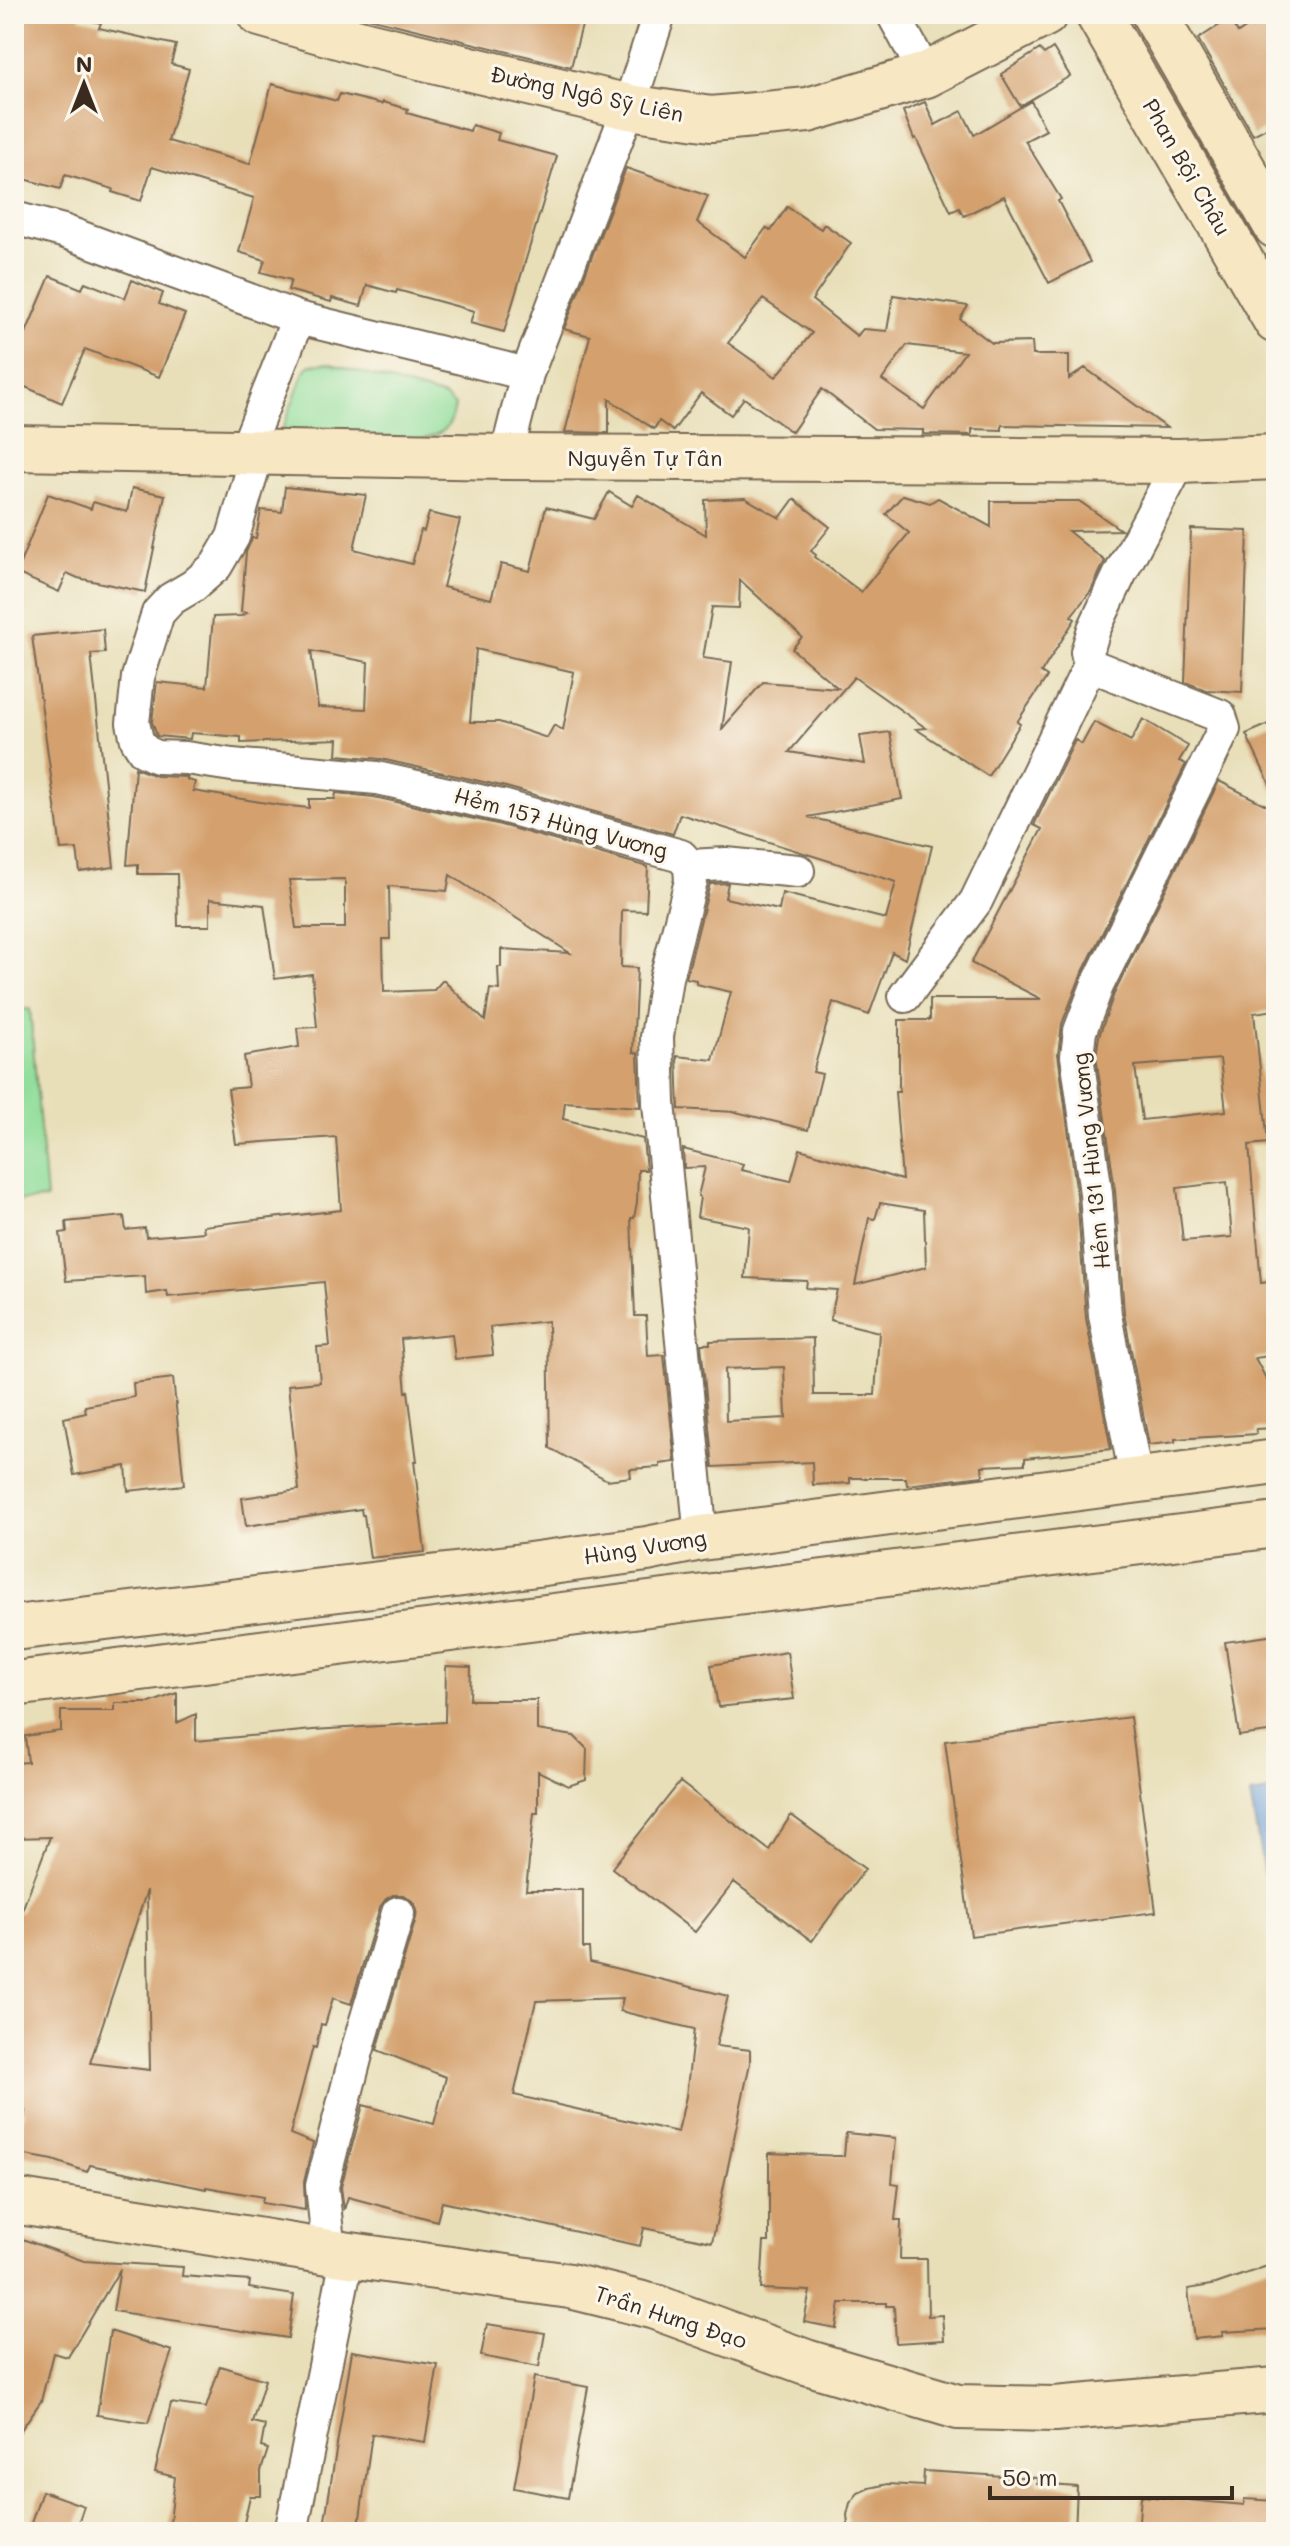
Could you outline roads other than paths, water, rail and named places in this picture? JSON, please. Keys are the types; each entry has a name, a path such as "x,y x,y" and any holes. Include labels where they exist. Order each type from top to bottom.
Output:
{"street":[{"name":"Đường Ngô Sỹ Liên","path":"260,14 366,44 629,107 711,119 808,110 926,75 1045,14"},
{"path":"506,457 527,374 629,107 659,14"},
{"path":"893,14 926,75"},
{"name":"Phan Bội Châu","path":"1098,14 1276,321"},
{"path":"1154,14 1276,226"},
{"path":"14,218 63,231 298,318 527,374"},
{"path":"252,451 298,318"},
{"name":"Nguyễn Tự Tân","path":"14,448 506,457 1180,461 1276,457"},
{"name":"Hẻm 157 Hùng Vương","path":"252,451 233,537 216,566 193,586 171,599 158,613 138,677 133,723 137,740 144,751 157,757 377,778 453,794 681,856 690,866 691,881 666,978 657,1037 659,1103 701,1538"},
{"path":"905,996 976,901 1090,665 1087,652 1094,629 1180,461"},
{"name":"Hẻm 131 Hùng Vương","path":"1090,665 1220,716 1224,729 1097,986 1080,1031 1077,1056 1096,1193 1105,1315 1136,1479"},
{"path":"690,866 726,864 798,871"},
{"name":"Hùng Vương","path":"14,1628 448,1576 647,1549 701,1538 1276,1462"},
{"path":"14,1684 1276,1525"},
{"path":"647,1549 653,1603"},
{"path":"291,2532 338,2253 322,2186 357,2051 398,1913"},
{"name":"Trần Hưng Đạo","path":"14,2201 338,2253 570,2286 655,2307 806,2362 958,2407 1055,2409 1276,2390"}],"water":[{"path":"1276,1791 1276,1941 1250,1795"}]}
